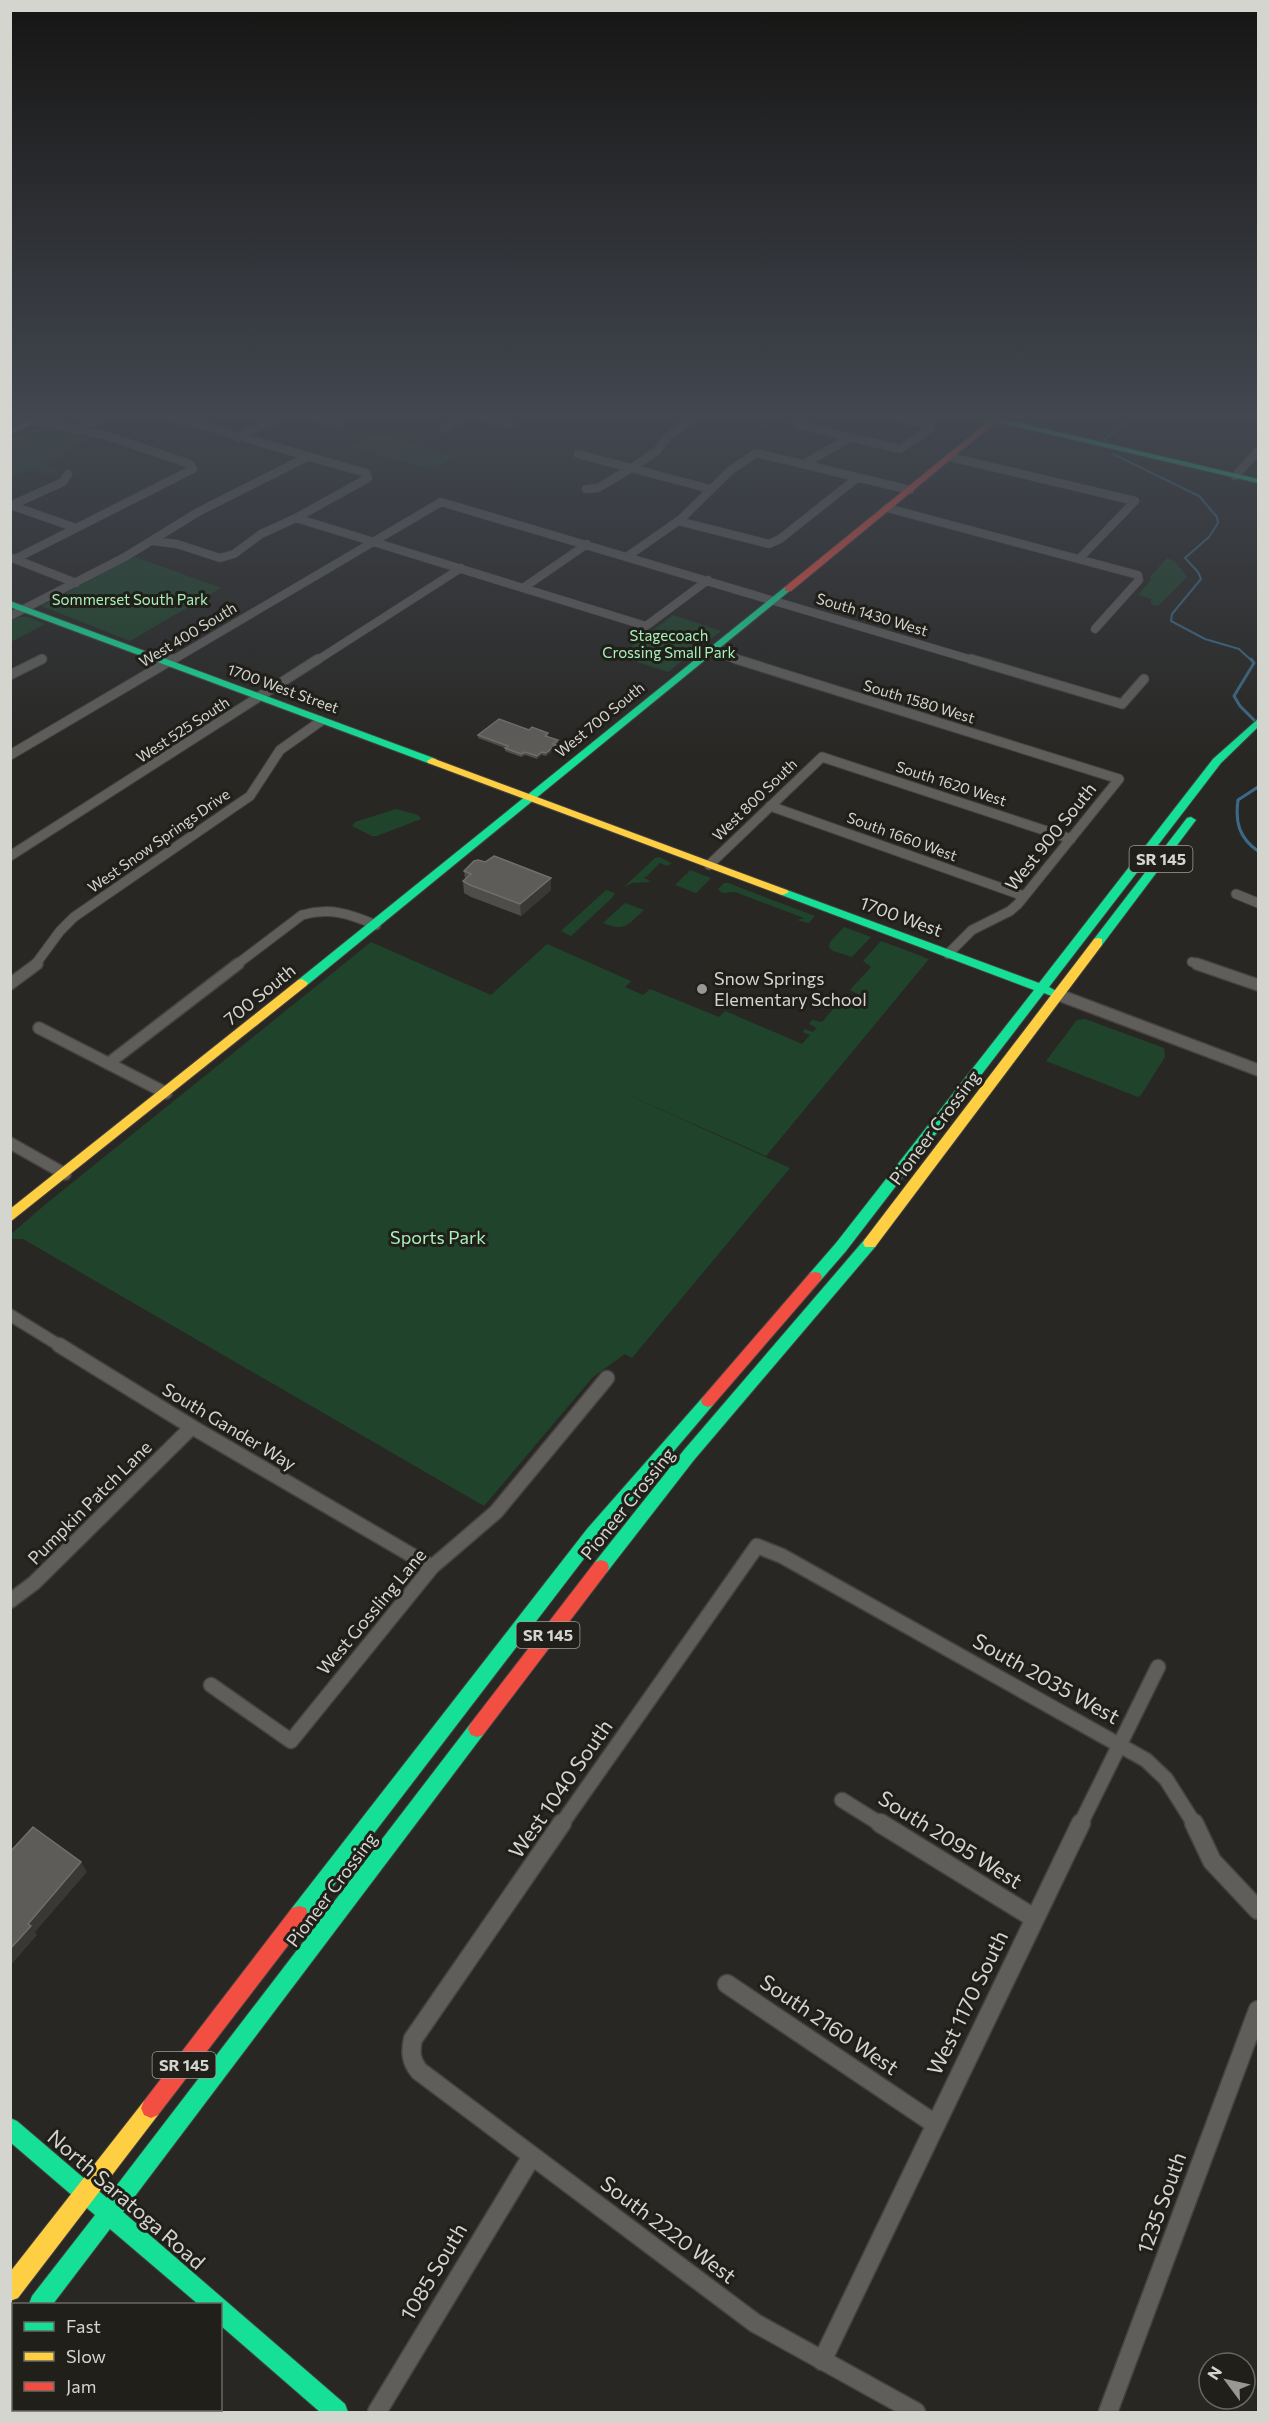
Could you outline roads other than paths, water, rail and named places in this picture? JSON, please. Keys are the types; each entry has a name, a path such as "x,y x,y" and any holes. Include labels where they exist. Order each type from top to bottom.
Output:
{"main road":[{"name":"West 700 South","path":"531,799 860,530"},
{"name":"1700 West Street","path":"17,606 531,799"},
{"name":"SR 145","path":"1233,765 1257,728"},
{"name":"SR 145","path":"1042,988 1217,761 1257,728"},
{"name":"1700 West","path":"531,799 1059,995"},
{"name":"700 South","path":"10,1217 531,799"},
{"name":"Pioneer Crossing","path":"41,2303 616,1545 682,1463 853,1265 1197,812"},
{"name":"Pioneer Crossing","path":"10,2290 593,1534 842,1247 1042,988"},
{"name":"North Saratoga Road","path":"10,2128 213,2303"},
{"path":"222,2312 337,2412"}],"street":[{"path":"13,558 72,530"},
{"path":"10,616 17,606 76,583 170,530"},
{"path":"153,541 177,544 220,558 234,554 270,530"},
{"path":"334,530 646,626 708,580"},
{"name":"West 400 South","path":"10,755 392,530"},
{"name":"South 1430 West","path":"539,530 1122,704 1144,679"},
{"path":"628,556 665,530"},
{"path":"714,530 769,544 791,530"},
{"path":"972,530 1138,575 1139,580 1095,629"},
{"path":"1080,558 1107,530"},
{"path":"523,588 587,544"},
{"path":"13,558 76,583"},
{"name":"West 525 South","path":"10,856 461,568"},
{"name":"South 1580 West","path":"710,651 1119,779"},
{"path":"10,675 42,659"},
{"name":"West Snow Springs Drive","path":"10,984 37,964 60,931 75,917 250,795 262,780 275,756 285,745 321,721"},
{"name":"West 800 South","path":"709,865 822,757"},
{"name":"South 1620 West","path":"822,757 1071,839"},
{"name":"West 900 South","path":"948,954 972,930 1010,911 1119,779"},
{"name":"South 1660 West","path":"770,806 1024,896"},
{"path":"1236,894 1258,903"},
{"path":"109,1063 302,915 322,908 339,911 376,925"},
{"path":"1192,962 1258,985"},
{"name":"1700 West","path":"1059,995 1257,1065"},
{"path":"39,1028 166,1092"},
{"path":"10,1143 65,1174"},
{"name":"South Gander Way","path":"10,1315 192,1427 432,1567"},
{"name":"West Gossling Lane","path":"212,1685 291,1741 432,1567 496,1512 607,1378"},
{"name":"Pumpkin Patch Lane","path":"10,1601 34,1583 192,1427"},
{"name":"South 2035 West","path":"757,1546 782,1556 1146,1760 1166,1779 1196,1826 1212,1861 1258,1910"},
{"name":"West 1040 South","path":"411,2059 410,2048 413,2039 745,1560 757,1546"},
{"name":"West 1170 South","path":"822,2361 1034,1918 1158,1667"},
{"name":"South 2095 West","path":"842,1800 1034,1918"},
{"name":"South 2160 West","path":"728,1983 935,2124"},
{"name":"1235 South","path":"1108,2412 1258,2010"},
{"name":"South 2220 West","path":"411,2059 419,2072 755,2323 916,2412"},
{"name":"1085 South","path":"377,2412 532,2156"}],"waterway":[{"path":"1213,530 1209,537 1185,558 1198,572 1201,579 1172,614 1171,621 1205,639 1239,649 1252,661"},
{"path":"1251,659 1254,663 1234,696 1240,706 1258,724"},
{"path":"1258,787 1238,800 1237,815 1246,841 1258,851"}],"place":[{"name":"Snow Springs Elementary School","path":"702,989"}],"park label":[{"name":"Sommerset South Park","path":"130,600"},
{"name":"Stagecoach Crossing Small Park","path":"669,644"},
{"name":"Sports Park","path":"438,1238"}]}
